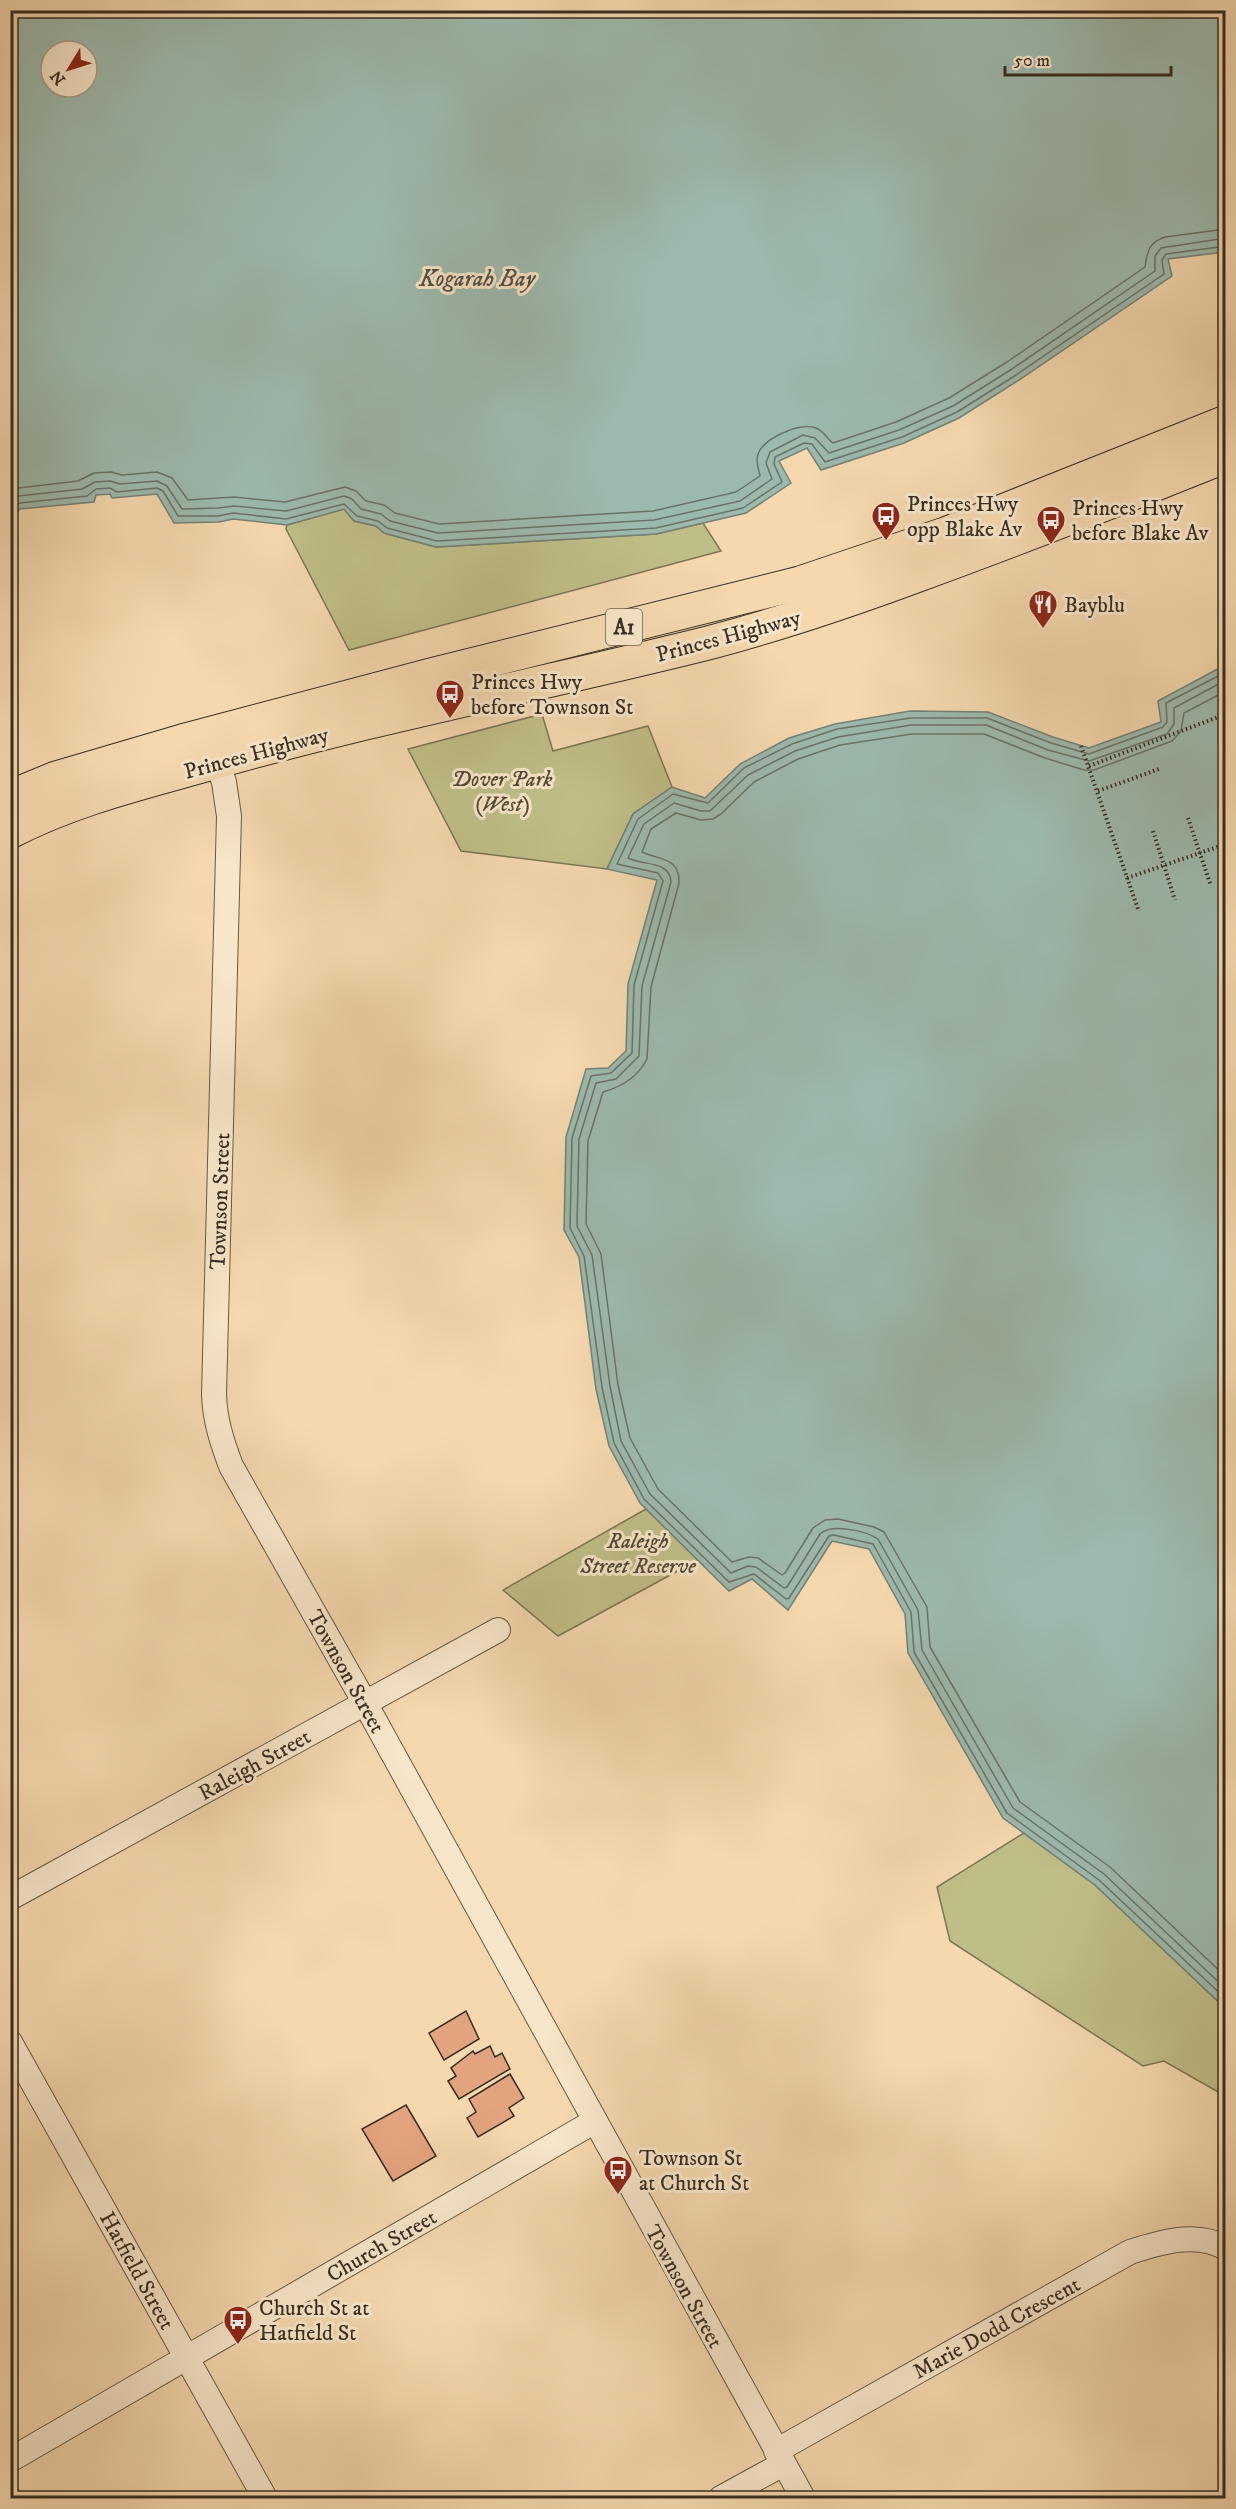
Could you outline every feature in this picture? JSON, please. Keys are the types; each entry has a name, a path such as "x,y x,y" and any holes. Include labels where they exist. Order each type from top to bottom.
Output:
{"highway":[{"name":"Princes Highway","path":"10,797 56,778 172,744 443,672 800,583 945,534 1226,422"},
{"name":"Princes Highway","path":"10,832 91,798 217,762 431,707 566,678 711,642 821,610 1042,530 1226,456"}],"street":[{"name":"Townson Street","path":"217,762 224,782 229,816 214,1395 215,1417 220,1440 231,1466 365,1703 802,2499"},
{"name":"Raleigh Street","path":"10,1898 498,1630"},
{"name":"Hatfield Street","path":"10,2042 265,2499"},
{"name":"Church Street","path":"10,2460 595,2121"},
{"name":"Marie Dodd Crescent","path":"721,2499 779,2458 1130,2252 1165,2241 1211,2240 1226,2248"}],"path":[{"path":"1089,766 1226,714"},
{"path":"1081,746 1138,909"},
{"path":"1098,790 1159,769"},
{"path":"1221,808 1226,822"},
{"path":"1188,818 1211,886"},
{"path":"1153,831 1175,900"},
{"path":"1127,878 1226,844"}],"green space":[{"path":"344,509 354,521 376,526 384,533 436,547 656,534 703,523 721,551 349,650 286,529 287,525"},
{"name":"Dover Park (West)","path":"542,714 553,751 648,726 672,787 633,814 607,869 461,851 408,749"},
{"name":"Raleigh Street Reserve","path":"646,1509 698,1560 558,1636 503,1590"},
{"path":"1024,1833 1095,1885 1225,2008 1225,2096 1164,2061 1143,2066 950,1941 937,1887"}],"water":[{"name":"Kogarah Bay","path":"11,10 1225,11 1225,252 1168,259 1172,276 959,418 904,443 821,470 807,448 779,461 791,483 746,513 656,534 436,547 384,533 376,526 354,521 344,509 287,525 233,519 219,522 174,523 157,494 112,498 110,494 96,495 94,502 20,509 11,518"},
{"path":"1225,665 1225,2008 1095,1885 1003,1818 908,1653 905,1614 869,1549 832,1541 788,1610 752,1579 729,1591 640,1503 609,1446 596,1389 579,1257 564,1230 566,1137 586,1069 608,1068 626,1051 628,984 657,880 607,869 633,814 672,787 705,798 740,764 789,738 835,724 910,711 988,712 1089,748 1161,722 1158,701"}],"building":[{"path":"466,2011 479,2039 444,2060 429,2033"},
{"path":"490,2046 495,2057 502,2053 510,2069 459,2099 448,2081 456,2076 451,2068 473,2051 475,2054"},
{"path":"510,2074 524,2098 509,2108 514,2116 478,2137 467,2118 476,2112 469,2099"},
{"path":"406,2105 436,2156 393,2181 362,2129"}],"place":[{"name":"Princes Hwy opp Blake Av","path":"886,542"},
{"name":"Princes Hwy before Blake Av","path":"1051,546"},
{"name":"Bayblu","path":"1043,630"},
{"name":"Princes Hwy before Townson St","path":"450,720"},
{"name":"Townson St at Church St","path":"618,2196"},
{"name":"Church St at Hatfield St","path":"238,2346"}]}
